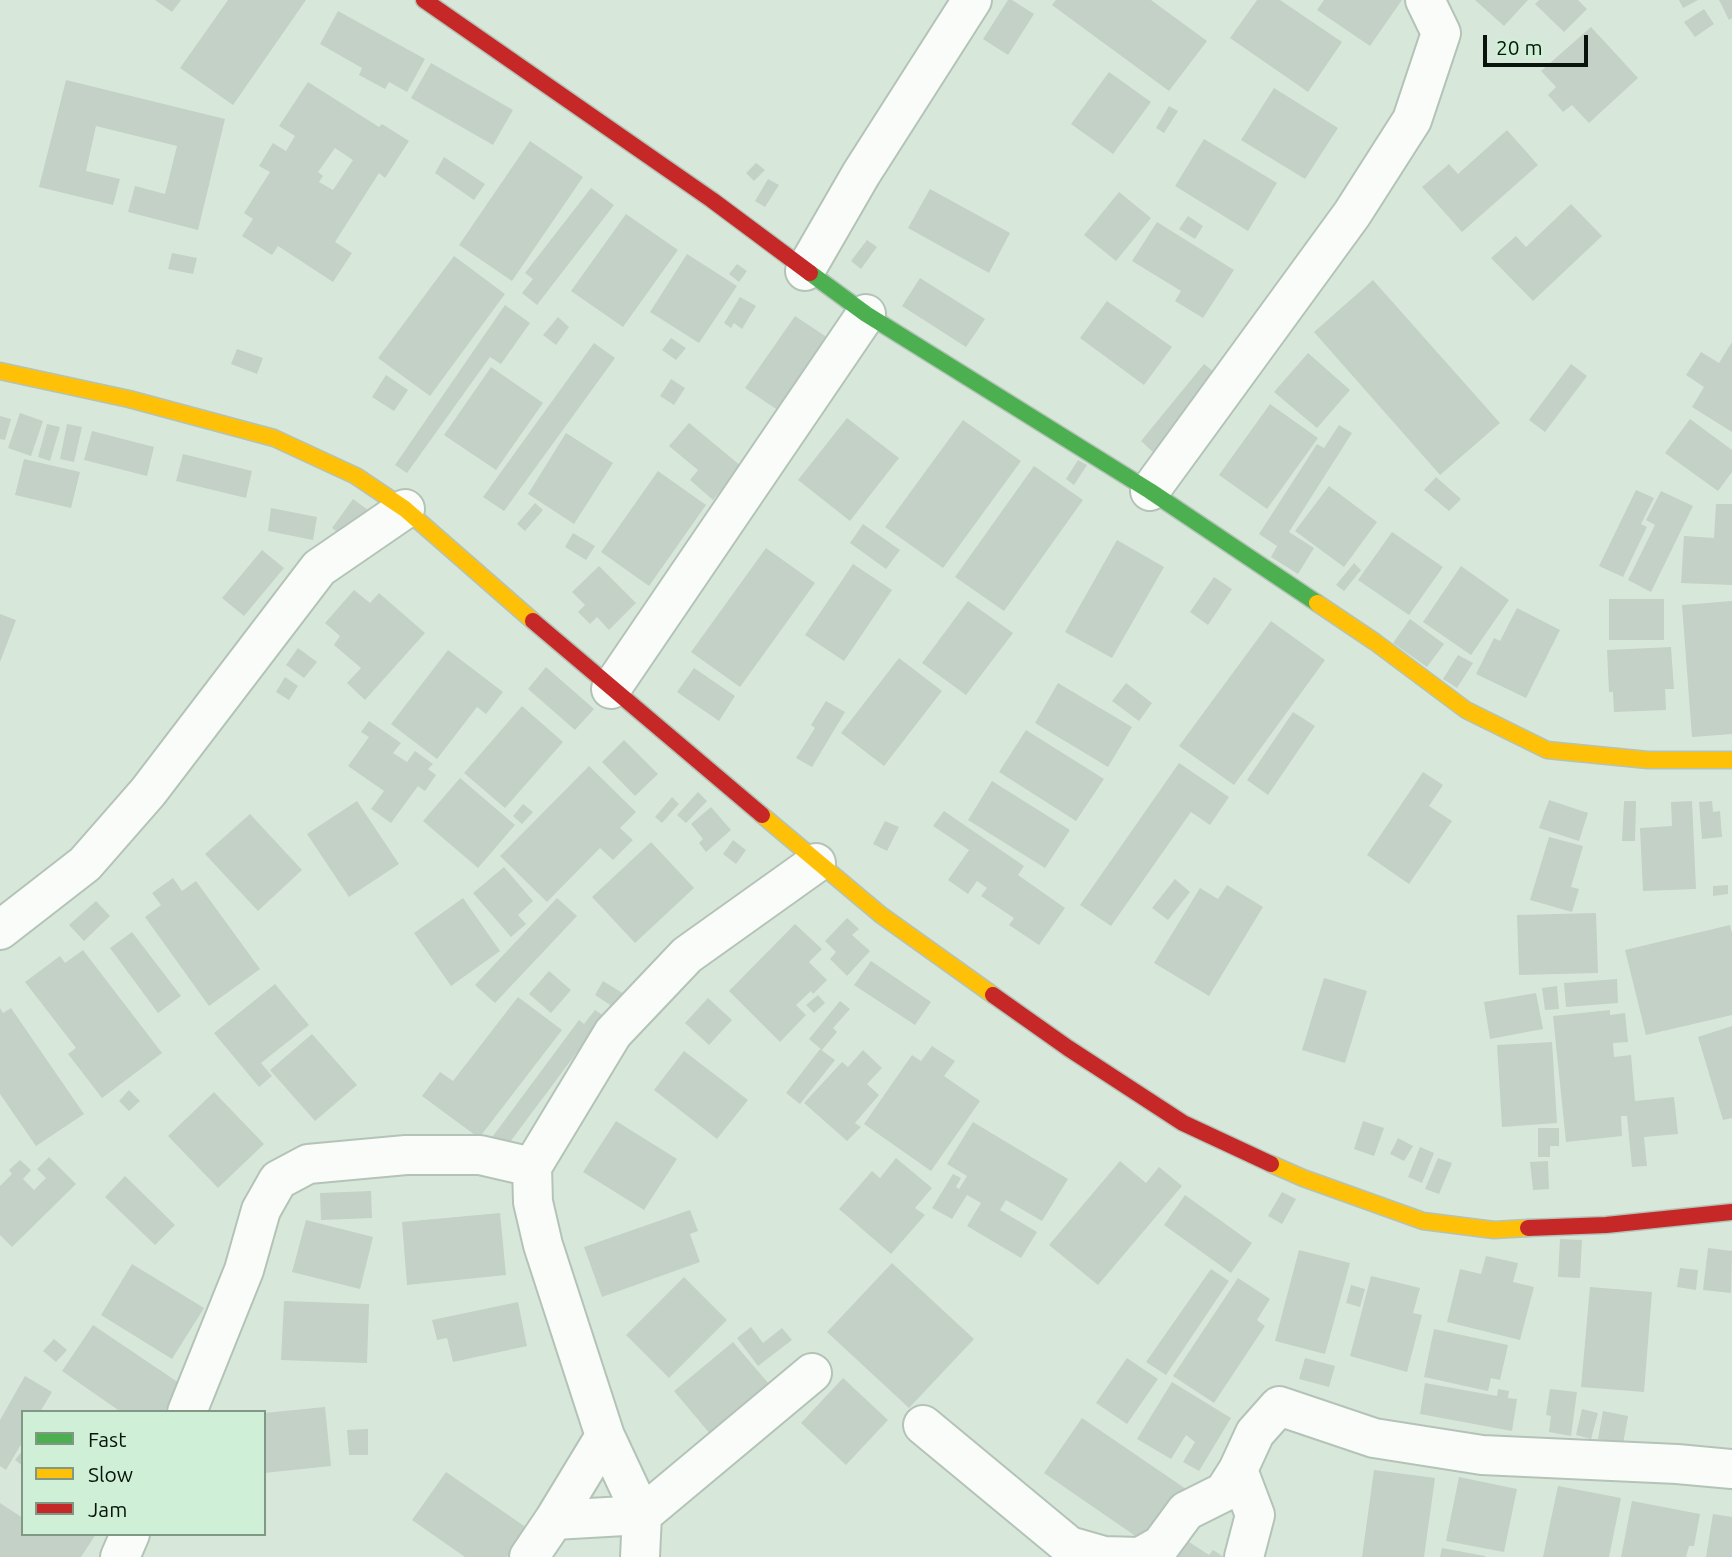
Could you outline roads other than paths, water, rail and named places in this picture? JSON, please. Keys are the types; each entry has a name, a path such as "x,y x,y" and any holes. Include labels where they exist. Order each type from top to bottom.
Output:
{"street":[{"path":"424,0 712,200 866,314 1150,491 1375,642 1466,710 1547,750 1648,760 1732,760"},
{"path":"805,271 860,174 972,0"},
{"path":"1150,491 1352,214 1412,121 1441,33 1425,0"},
{"path":"611,689 866,314"},
{"path":"0,371 129,399 274,438 356,476 405,509 816,863 914,939 1068,1048 1171,1115 1303,1178 1423,1221 1494,1230 1606,1225 1732,1212"},
{"path":"0,930 85,864 148,792 319,568 405,509"},
{"path":"640,1557 642,1515 605,1436 543,1245 533,1202 531,1167 612,1033 687,955 816,863"},
{"path":"188,1410 244,1270 261,1210 278,1180 308,1164 406,1155 480,1155 531,1167"},
{"path":"554,1520 642,1515 812,1373"},
{"path":"923,1425 1069,1546 1104,1556 1140,1557 1161,1545 1186,1511 1224,1492 1238,1470 1255,1433 1279,1406 1374,1438 1482,1455 1732,1469"},
{"path":"529,1557 605,1436"},
{"path":"1238,1470 1255,1514 1244,1557"},
{"path":"120,1557 129,1536"}]}
